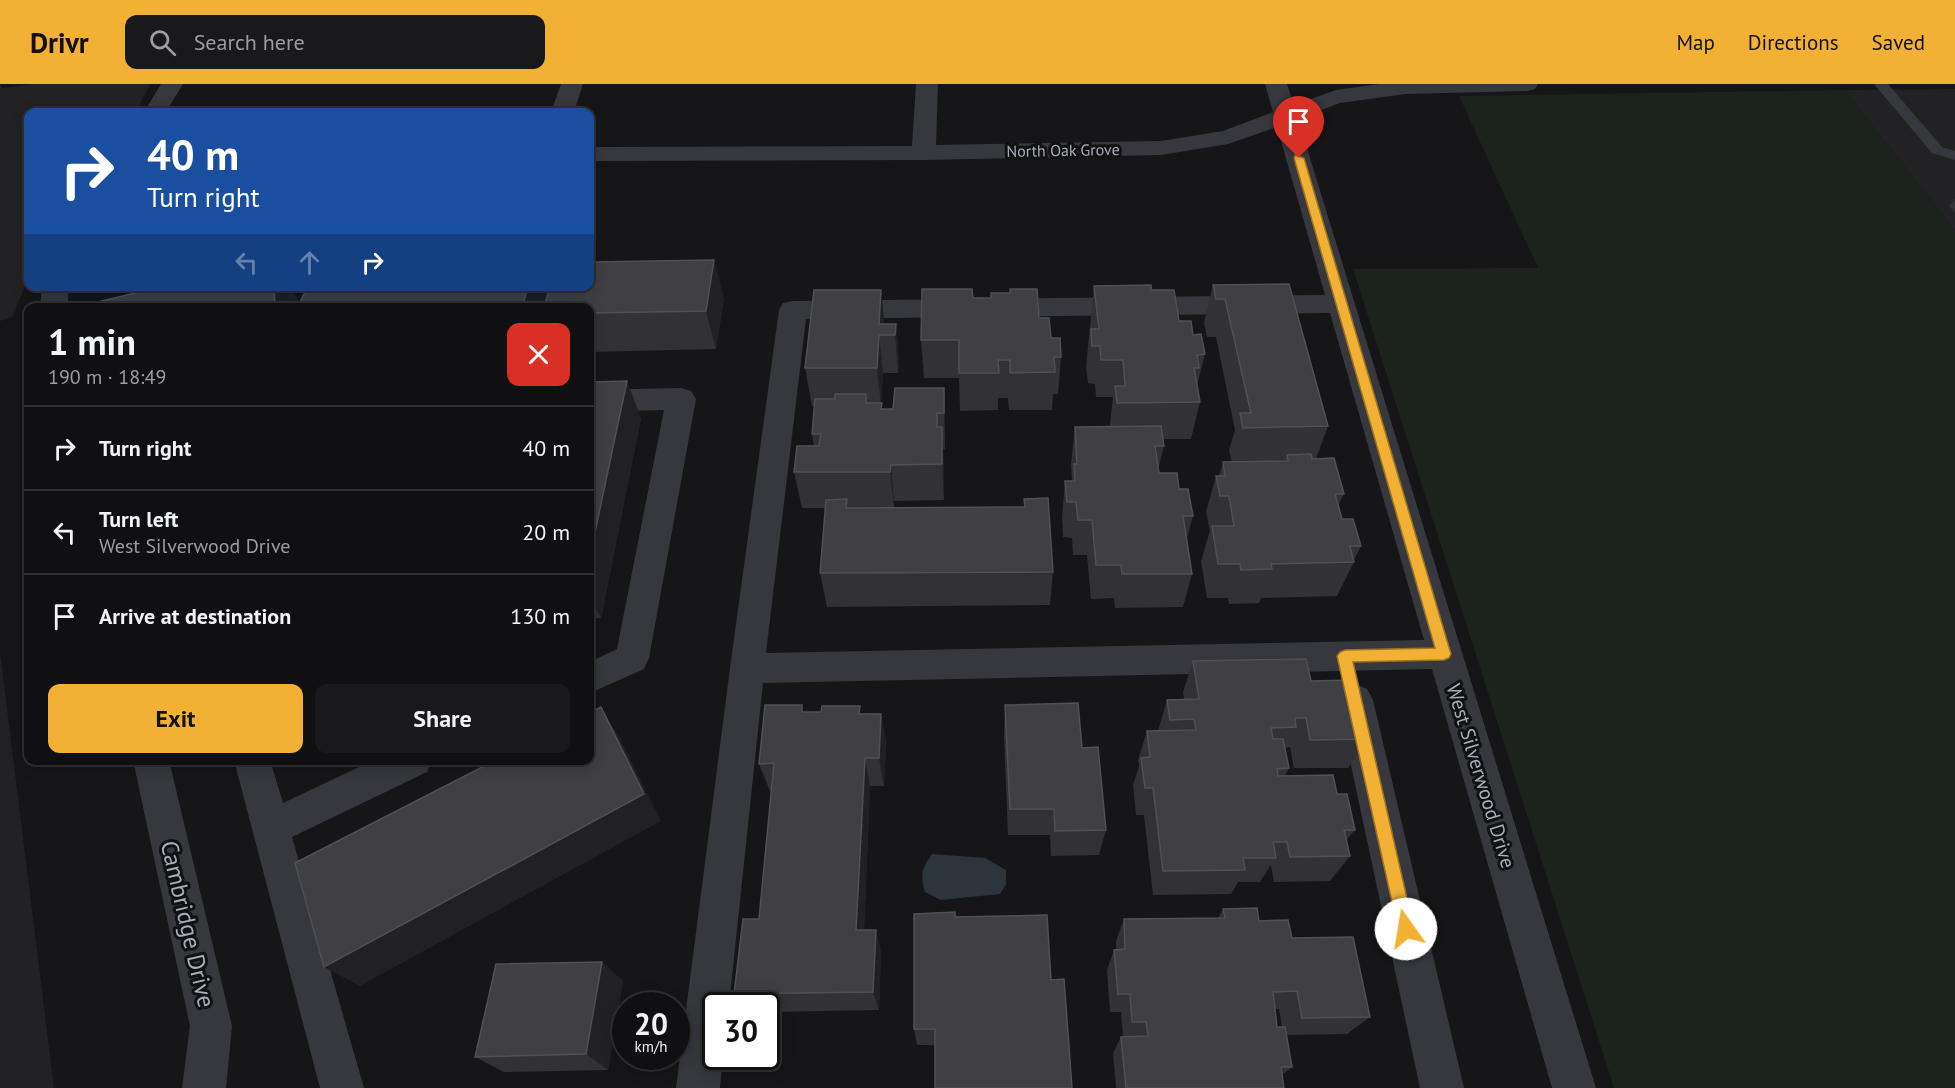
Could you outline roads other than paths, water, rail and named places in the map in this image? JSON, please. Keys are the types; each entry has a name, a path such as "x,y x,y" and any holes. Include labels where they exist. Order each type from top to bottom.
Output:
{"street":[{"path":"157,108 172,84"},
{"path":"563,108 572,84"},
{"path":"924,153 927,84"},
{"name":"West Silverwood Drive","path":"1276,84 1574,1088"},
{"name":"North Oak Grove","path":"594,154 924,153 1161,148 1228,137 1336,97 1406,87 1527,84"},
{"path":"698,1088 747,668 793,310 1343,304"},
{"path":"594,401 681,399 632,658 594,676"},
{"path":"747,668 1444,654"},
{"path":"1345,656 1442,1088"},
{"name":"Cambridge Drive","path":"152,765 211,1026 204,1088"},
{"path":"253,765 342,1088"},
{"path":"270,828 403,765"}],"lane":[{"path":"1881,84 1937,150 1955,156"}]}
